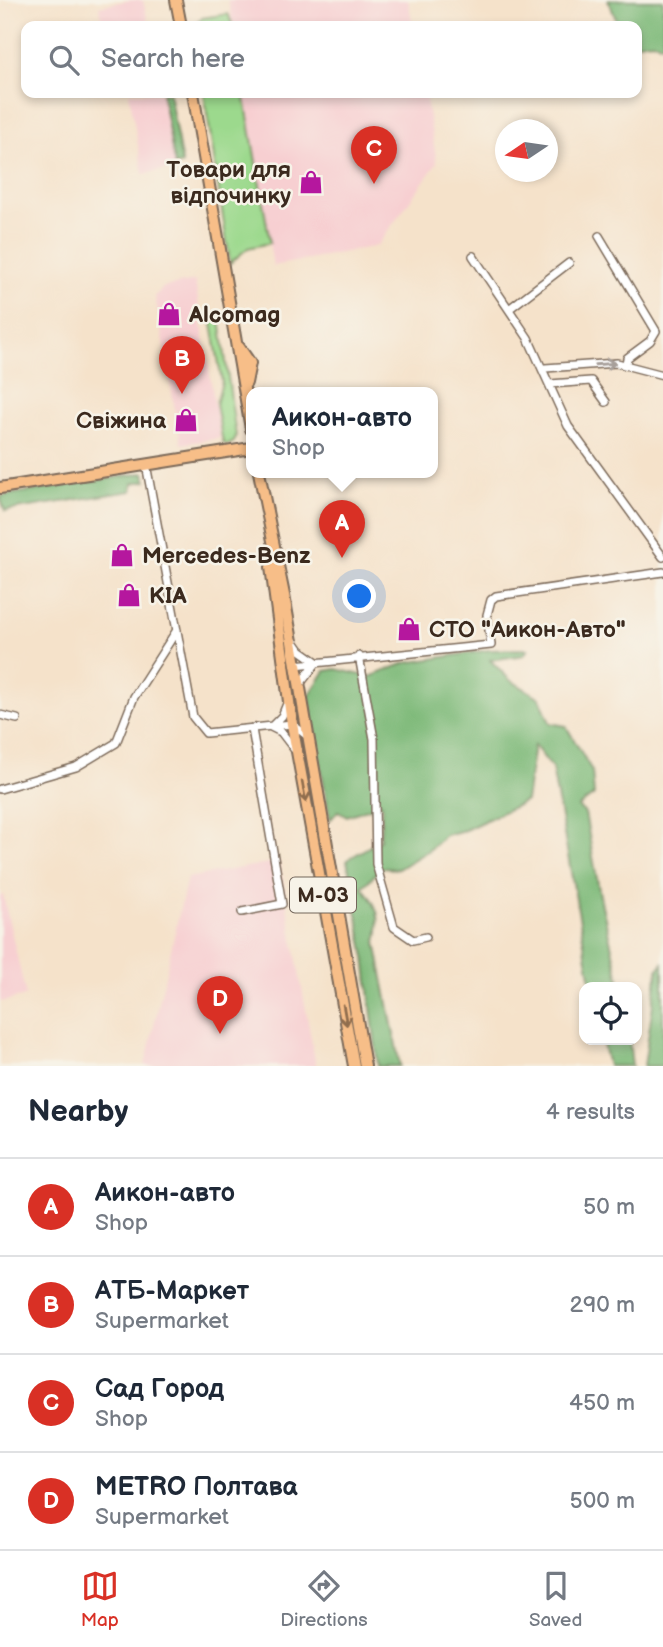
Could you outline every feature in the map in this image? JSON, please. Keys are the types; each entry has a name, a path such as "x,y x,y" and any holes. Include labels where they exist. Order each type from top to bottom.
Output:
{"main road":[{"path":"176,0 180,21"},
{"path":"193,98 235,335 250,363 246,387"},
{"path":"0,488 246,449"},
{"name":"М-03","path":"259,478 285,637 286,684 297,756 354,1066"},
{"name":"М-03","path":"285,637 295,665 365,1066"}],"street":[{"path":"599,236 656,331 650,341 627,358 626,364"},
{"path":"473,256 545,368 568,426 663,557"},
{"path":"509,309 569,263"},
{"path":"545,368 626,364 663,375"},
{"path":"550,384 592,381 606,402"},
{"path":"146,464 193,717 198,726 206,733 292,724 306,735"},
{"path":"286,684 295,665 359,656 491,645 488,606 496,596 663,572"},
{"path":"0,789 76,767 116,743 134,697 177,630"},
{"path":"285,637 317,662"},
{"path":"359,656 374,739 377,785 374,832 379,875 394,927 413,940 426,937"},
{"path":"299,688 303,676 317,662"},
{"path":"271,727 282,716 288,700"},
{"path":"292,724 302,710"},
{"path":"0,715 17,719"},
{"path":"271,727 287,738 297,756"},
{"path":"242,912 282,904 252,729"}],"shaded area":[{"path":"143,0 148,21 102,21 99,6"},
{"path":"228,0 408,0 412,21 232,21"},
{"path":"130,98 162,98 175,168 143,174"},
{"path":"245,98 426,98 437,163 377,246 273,266"},
{"path":"195,281 220,438 181,444 155,296 164,287"},
{"path":"279,861 316,1066 145,1066 187,878"},
{"path":"3,895 26,996 0,1002 0,896"}],"green space":[{"path":"608,0 663,0 663,45 652,41 642,42 642,21 617,21"},
{"path":"228,14 231,21 199,21 202,18"},
{"path":"163,98 170,98 182,164 175,166"},
{"path":"205,98 245,98 270,243 248,248 230,263"},
{"path":"216,314 220,318 236,436 234,442 228,445 223,443 216,404 222,382 211,318"},
{"path":"144,473 146,481 133,483 132,491 5,511 0,497 6,495"},
{"path":"528,649 524,655 490,660 510,680 540,698 550,723 566,726 592,771 594,795 578,807 585,813 620,982 591,982 552,768 534,745 526,801 465,830 445,835 429,850 398,869 382,868 362,887 372,900 377,913 379,926 376,942 400,1066 378,1066 365,957 347,860 380,840 382,804 347,816 338,811 330,820 309,696 325,671 336,669 370,677 405,663 489,650"},
{"path":"663,963 663,1066 644,1066 658,969"},
{"path":"603,1045 630,1045 632,1066 608,1066"}],"place":[{"name":"Товари для відпочинку","path":"311,182"},
{"name":"Сад Город","path":"374,184"},
{"name":"Alcomag","path":"169,314"},
{"name":"АТБ-Маркет","path":"182,394"},
{"name":"Свіжина","path":"186,420"},
{"name":"Mercedes-Benz","path":"122,555"},
{"name":"Аикон-авто","path":"342,558"},
{"name":"KIA","path":"129,595"},
{"name":"СТО \"Аикон-Авто\"","path":"409,629"},
{"name":"METRO Полтава","path":"220,1034"}]}
